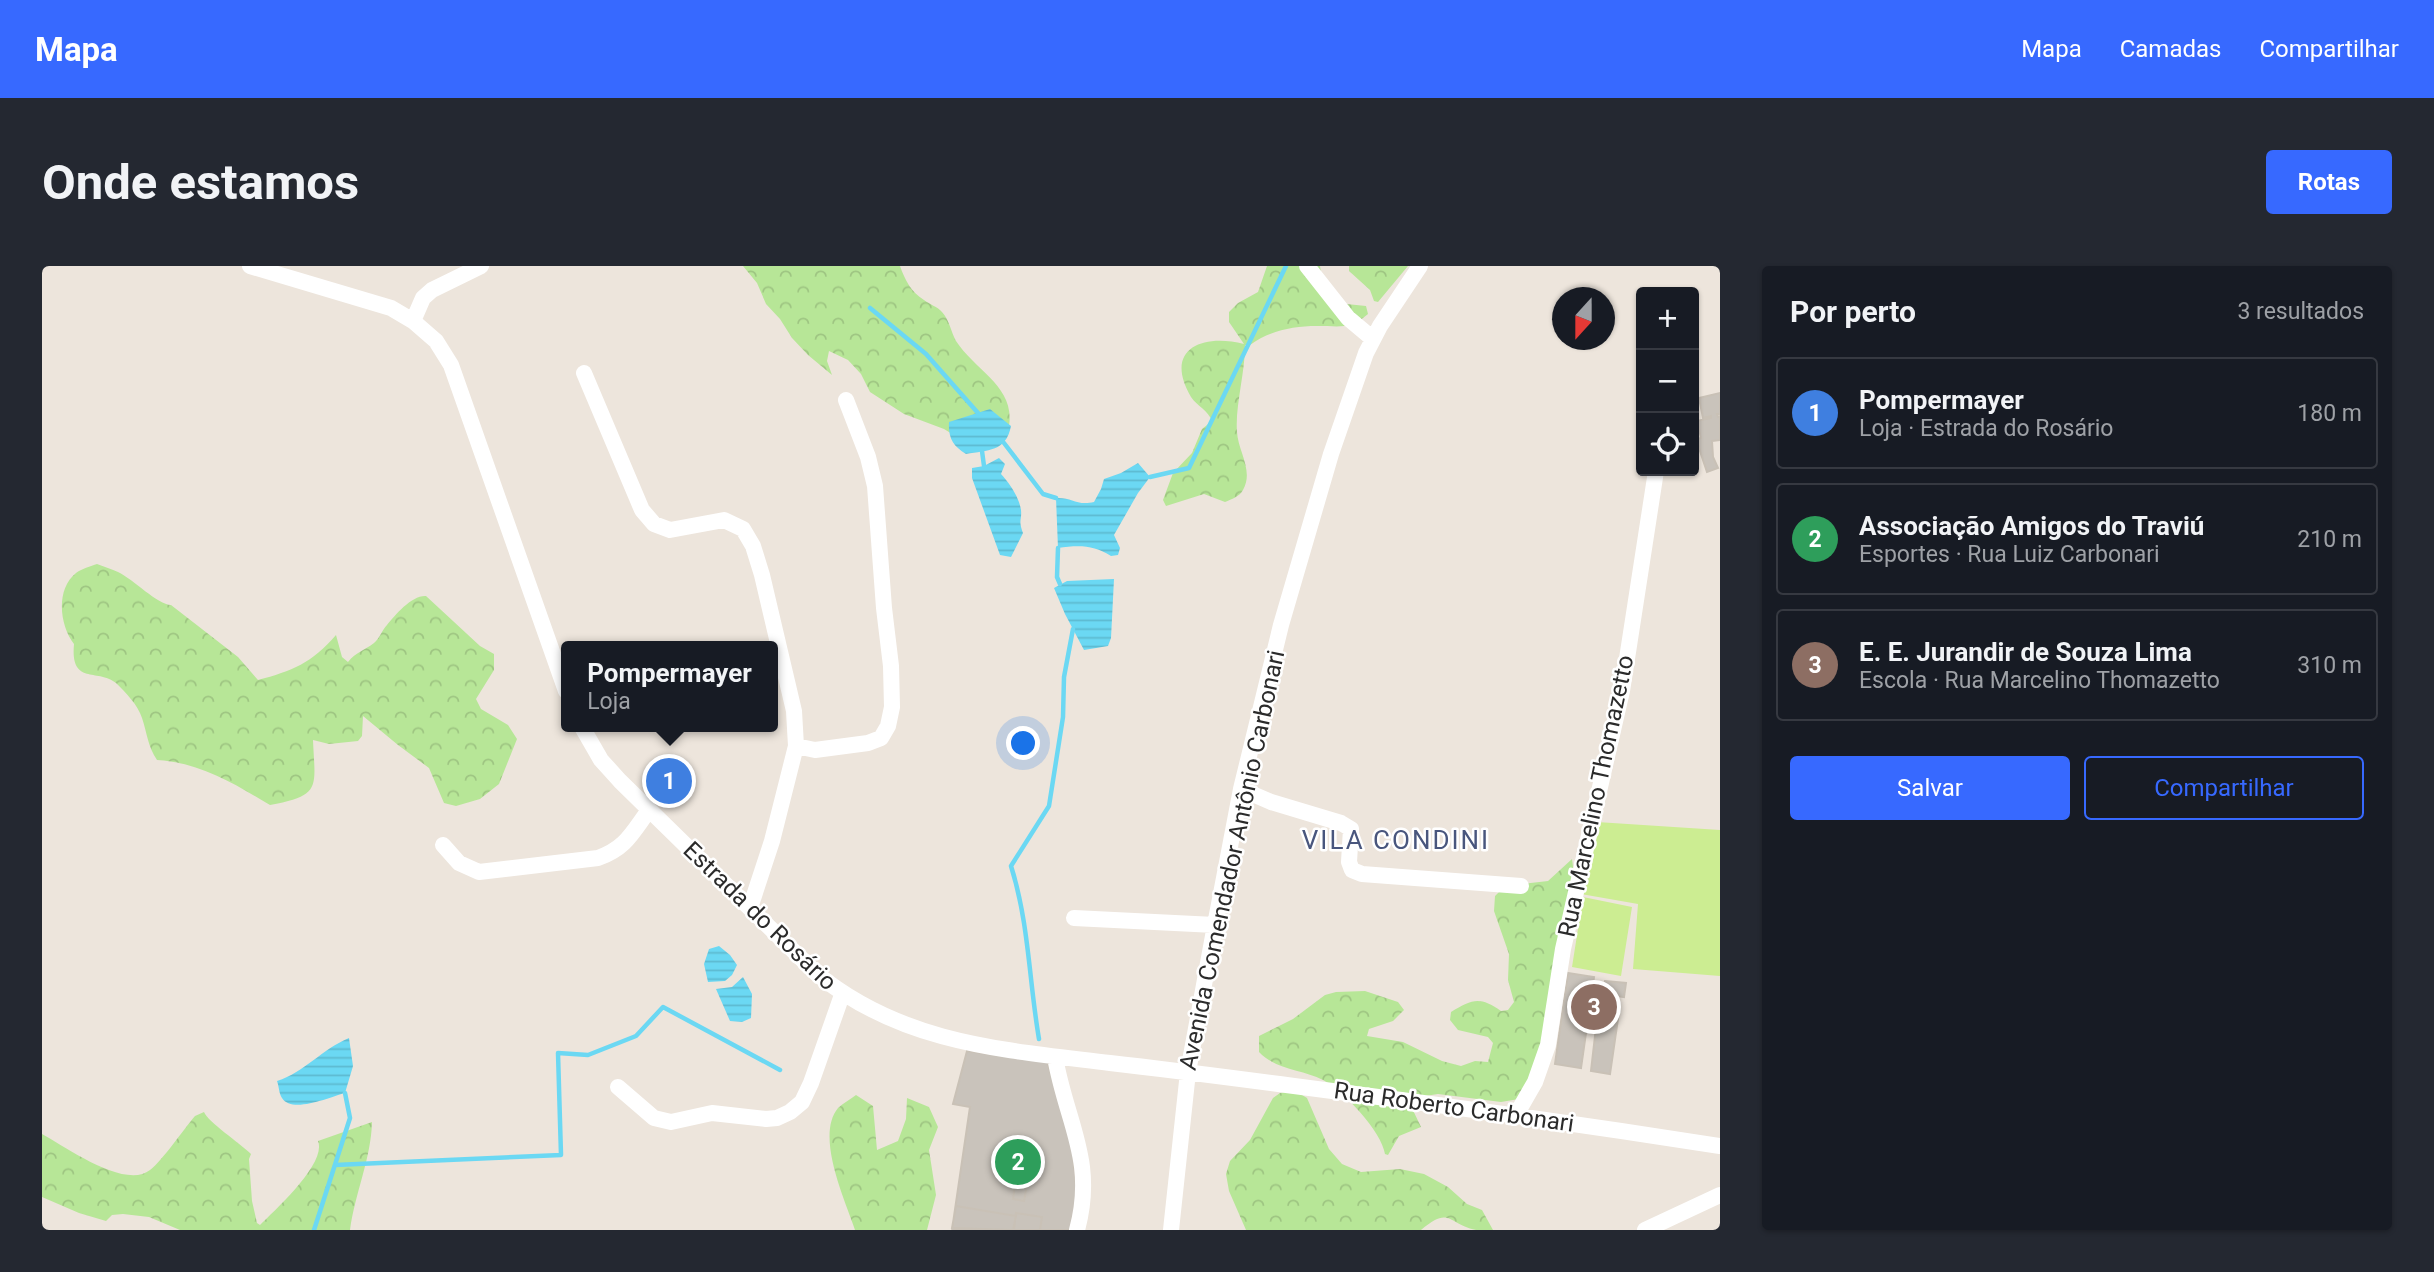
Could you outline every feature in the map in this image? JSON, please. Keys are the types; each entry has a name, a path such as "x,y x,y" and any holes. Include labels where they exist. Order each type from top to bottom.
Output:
{"street":[{"path":"250,266 391,308 436,341 450,365 561,677"},
{"path":"412,321 423,298 432,290 481,266"},
{"path":"1307,266 1348,318 1373,339"},
{"name":"Avenida Comendador Antônio Carbonari","path":"1171,1230 1188,1072 1241,789 1280,625 1331,454 1366,353 1399,295 1420,266"},
{"path":"584,373 642,510 654,524 670,530 724,520 743,529 753,546 762,575 778,641"},
{"path":"796,746 816,750 868,743 881,738 888,726 891,707 891,666 875,486 868,457 846,400"},
{"name":"Rua Marcelino Thomazetto","path":"1516,1115 1535,1082 1548,1045 1563,949 1622,691 1655,476"},
{"path":"750,908 772,841 796,746 794,711 778,643"},
{"name":"Estrada do Rosário","path":"585,732 601,761 816,973 842,995 888,1019 922,1032 1055,1057 1188,1072"},
{"path":"1241,789 1271,802 1342,823 1351,829 1349,862 1352,870 1362,874 1521,886"},
{"path":"443,845 459,863 479,872 598,858 615,852 625,843 649,810"},
{"path":"1074,918 1215,925"},
{"path":"618,1087 654,1118 671,1122 712,1113 777,1118 802,1102 842,995"},
{"path":"1055,1057 1083,1160 1084,1186 1077,1230"},
{"name":"Rua Roberto Carbonari","path":"1188,1072 1516,1115 1720,1146"},
{"path":"1645,1230 1720,1195"}],"green space":[{"path":"743,266 900,266 912,289 942,312 956,341 1003,393 1010,418 1007,434 962,440 944,429 904,414 870,392 861,374 848,360 829,351 827,361 832,375 792,338 766,304 757,283"},
{"path":"1267,266 1320,266 1324,290 1337,303 1366,306 1368,314 1350,325 1290,328 1245,345 1237,422 1238,439 1247,476 1243,490 1225,502 1204,494 1166,506 1163,500 1173,473 1192,453 1202,429 1212,421 1191,397 1184,380 1184,356 1191,348 1201,343 1229,341 1244,344 1229,322 1229,312 1238,303 1258,292"},
{"path":"1349,266 1408,266 1378,302 1374,301 1370,290 1349,271"},
{"path":"97,564 118,572 159,601 171,605 238,657 258,680 301,665 336,635 342,657 348,662 376,641 404,606 426,596 480,646 494,654 494,670 476,699 481,709 508,725 517,739 499,784 480,799 456,806 444,803 429,768 363,716 362,736 358,741 329,744 313,740 312,787 299,797 270,805 230,782 202,770 157,760 140,713 128,695 109,679 87,674 76,666 74,644 65,628 62,598 69,580 76,573"},
{"path":"1597,822 1720,830 1720,976 1633,969 1638,904 1581,894"},
{"path":"1572,859 1576,888 1545,1068 1519,1099 1501,1102 1438,1094 1412,1098 1410,1104 1421,1127 1399,1136 1388,1155 1360,1112 1331,1085 1315,1076 1281,1066 1259,1052 1259,1036 1293,1019 1325,995 1365,991 1398,1002 1404,1010 1393,1021 1369,1029 1367,1036 1403,1042 1442,1061 1461,1066 1475,1061 1488,1062 1493,1043 1488,1037 1458,1030 1450,1020 1451,1012 1471,1002 1481,1001 1501,1011 1508,1010 1514,1002 1508,980 1509,954 1494,911 1495,896 1505,886 1548,881"},
{"path":"1583,897 1632,907 1621,976 1572,967"},
{"path":"1294,1090 1307,1098 1329,1149 1342,1164 1361,1172 1400,1169 1424,1174 1448,1187 1467,1204 1482,1210 1493,1230 1476,1230 1444,1217 1421,1230 1246,1230 1229,1191 1226,1174 1230,1161 1250,1140 1273,1098 1280,1093"},
{"path":"856,1095 873,1106 877,1150 898,1141 906,1119 907,1098 929,1107 938,1127 929,1150 936,1195 927,1230 855,1230 834,1168 830,1135 832,1120 838,1108"},
{"path":"204,1112 251,1154 249,1159 252,1201 257,1223 260,1225 308,1173 319,1150 318,1141 372,1122 369,1149 350,1230 180,1230 149,1217 112,1215 106,1221 42,1197 42,1134 111,1171 139,1175 150,1170 195,1116"}],"water":[{"path":"990,409 1011,426 1009,435 995,448 966,454 952,441 949,422"},
{"path":"999,458 1005,464 1001,474 1014,491 1021,510 1023,533 1011,557 1000,555 972,478 972,468 984,466"},
{"path":"1138,463 1150,477 1114,535 1120,548 1118,555 1111,556 1086,547 1058,548 1056,498 1083,503 1094,502 1104,479"},
{"path":"1114,579 1111,638 1108,646 1084,650 1054,588 1067,581"},
{"path":"719,946 737,965 725,981 708,982 704,964 709,949"},
{"path":"743,977 752,994 751,1018 742,1022 730,1021 716,989 732,987"},
{"path":"349,1038 353,1066 345,1093 302,1105 287,1103 282,1098 277,1081"}],"building":[{"path":"1720,393 1720,414 1717,414 1720,416 1720,440 1712,441 1713,457 1718,468 1707,472 1699,448 1699,421 1711,416 1703,418 1699,398"},
{"path":"1568,973 1594,977 1581,1068 1555,1064"},
{"path":"1605,981 1626,983 1624,997 1603,994"},
{"path":"1598,1010 1619,1012 1610,1074 1591,1071"},
{"path":"967,1051 1047,1062 1071,1136 1077,1194 1072,1230 952,1230 970,1107 953,1104"},
{"path":"1007,1164 1030,1169 1024,1201 1013,1199 1016,1178 1004,1176"},
{"path":"956,1206 1016,1216 1013,1230 952,1228"},
{"path":"1016,1213 1042,1217 1040,1230 1014,1230"}],"waterway":[{"path":"1150,477 1189,468 1286,266"},
{"path":"870,308 926,354 978,413"},
{"path":"1004,443 1043,494 1056,498"},
{"path":"982,451 984,466"},
{"path":"1058,548 1057,577 1060,584"},
{"path":"1039,1039 1025,930 1011,866 1049,806 1063,717 1064,677 1073,629"},
{"path":"335,1165 561,1155 558,1053 588,1055 636,1036 663,1007 780,1070"},
{"path":"314,1230 350,1118 345,1093"}],"place":[{"name":"Pompermayer","path":"669,781"},
{"name":"E. E. Jurandir de Souza Lima","path":"1594,1007"},
{"name":"Associação Amigos do Traviú","path":"1018,1162"}],"district":[{"name":"VILA CONDINI","path":"1396,840"}]}
